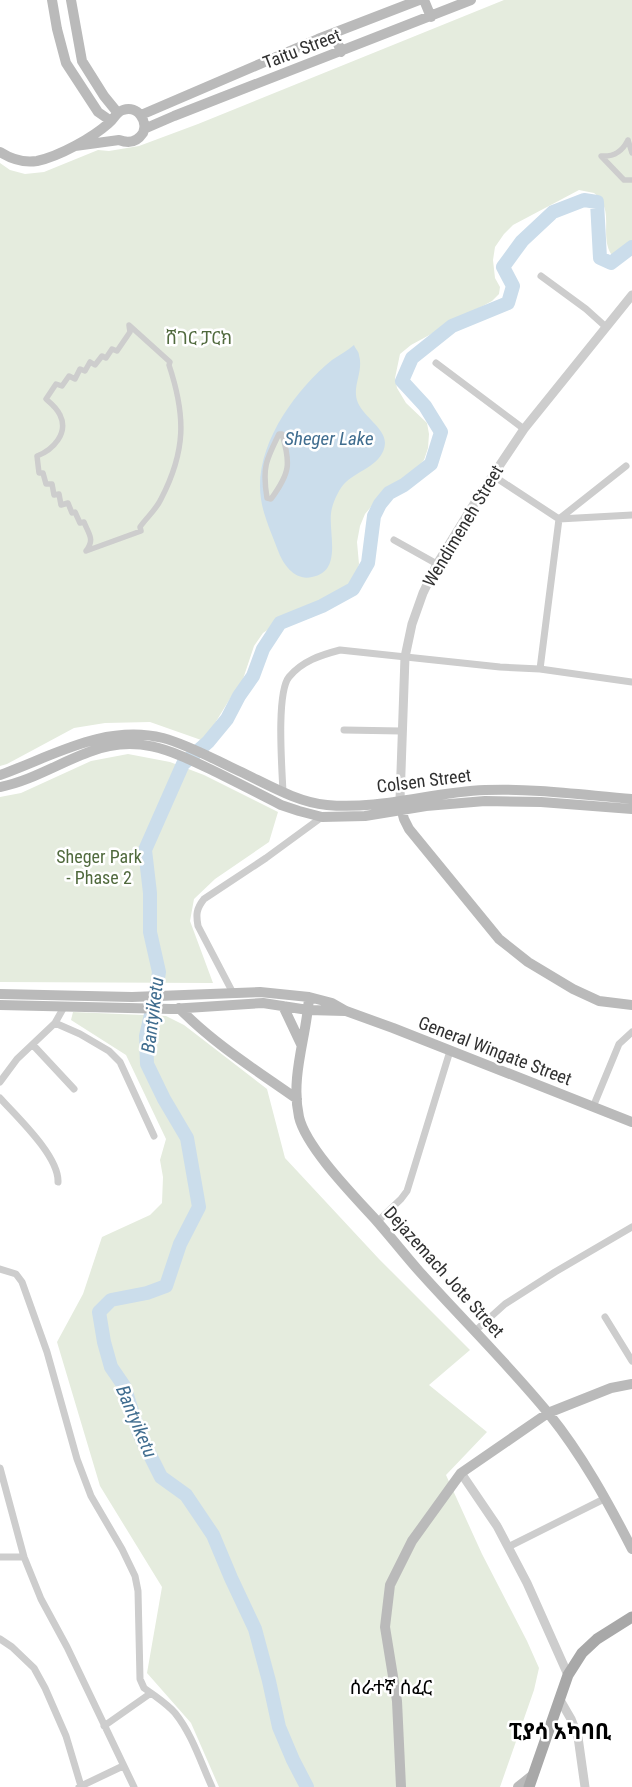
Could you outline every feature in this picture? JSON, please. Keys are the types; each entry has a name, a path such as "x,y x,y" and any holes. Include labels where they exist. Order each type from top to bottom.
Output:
{"main road":[{"path":"52,0 66,63 98,112 114,117"},
{"path":"71,0 82,61 104,96 114,117 112,132 119,140"},
{"name":"Taitu Street","path":"141,115 334,33 419,0"},
{"path":"424,0 431,17"},
{"name":"Taitu Street","path":"144,129 471,0"},
{"path":"400,8 408,26"},
{"path":"357,25 363,42"},
{"path":"334,33 341,52"},
{"path":"0,152 18,160 38,161 75,146 119,140 124,142 135,141 140,138 144,129 144,120 141,115 128,109 75,146"},
{"path":"0,775 57,751 101,737 140,735 163,738 224,776 281,805 322,817 365,816 400,805 494,801 541,802 632,809"},
{"path":"0,787 26,779 89,751 106,746 140,744 168,750 181,750"},
{"name":"Colsen Street","path":"181,750 228,766 309,802 326,805 400,805 447,793 485,790 530,790 632,799"},
{"path":"400,805 409,829 499,939 528,962 573,989 599,1001 632,1004"},
{"name":"General Wingate Street","path":"0,1005 64,1007 132,1002 170,996 260,992 308,997 332,1003 346,1011 632,1122"},
{"name":"General Wingate Street","path":"0,994 132,1002 175,1008 264,1003 308,1010 346,1011"},
{"name":"Dejazemach Jote Street","path":"308,997 308,1010 301,1044 297,1099 303,1129 318,1152 377,1222 548,1413 576,1448 632,1549"},
{"path":"283,1006 301,1044"},
{"path":"175,1008 212,1039 297,1099"},
{"path":"401,1787 397,1701 385,1627 390,1585 412,1541 461,1473 548,1413 610,1388 632,1384"},
{"path":"529,1787 568,1675 582,1654 597,1639 632,1617"},
{"path":"518,1787 533,1775"}],"street":[{"path":"632,152 628,140 623,150 611,157 601,156 624,180 632,180"},
{"path":"541,276 586,309 606,328"},
{"name":"Wendimeneh Street","path":"400,805 405,657 418,606 437,564 492,475 524,429 632,295"},
{"path":"129,325 170,362 181,412 179,455 160,501 140,527 141,531 86,551 91,544 91,539 84,522 80,523 75,512 72,513 68,503 61,505 59,494 54,495 52,484 46,484 43,473 39,473 37,456 47,452 54,446 62,428 61,416 46,400 56,384 62,386 69,376 75,379 80,369 85,371 90,362 95,365 102,356 106,358 112,348 117,351 130,332 129,325"},
{"path":"436,363 524,429"},
{"path":"279,434 282,434 288,452 288,467 284,481 271,498 268,498 264,476 265,468 279,434"},
{"path":"540,669 559,519 626,466"},
{"path":"492,475 559,519 632,515"},
{"path":"394,540 437,564"},
{"path":"283,792 282,707 284,687 288,678 297,669 321,655 340,650 500,667 540,669 632,682"},
{"path":"344,730 401,731"},
{"path":"233,993 198,926 196,914 198,906 204,899 266,858 322,817"},
{"path":"0,1082 17,1059 55,1023 64,1007"},
{"path":"55,1023 80,1034 109,1051 120,1062 154,1136"},
{"path":"593,1107 619,1044 632,1032"},
{"path":"33,1045 74,1089"},
{"path":"377,1222 407,1191 450,1051"},
{"path":"0,1098 45,1149 58,1174 58,1182"},
{"path":"475,1331 506,1304 555,1272 632,1227"},
{"path":"0,1269 16,1274 22,1282 47,1352 77,1460 91,1496 122,1549 135,1576 138,1592 140,1679 144,1688 165,1703 179,1719 187,1731 212,1787"},
{"path":"606,1317 632,1361"},
{"path":"0,1468 24,1557 41,1599 67,1647 134,1787"},
{"path":"461,1473 497,1526 531,1591 568,1675"},
{"path":"508,1547 604,1499"},
{"path":"0,1556 24,1557"},
{"path":"0,1639 12,1647 34,1668 45,1688 66,1736 80,1786 124,1766"},
{"path":"104,1726 151,1693"},
{"path":"560,1700 571,1719 578,1737 585,1787"}],"green space":[{"name":"ሸገር ፓርክ","path":"504,0 632,0 632,245 619,254 611,254 607,241 605,208 602,202 594,193 579,190 513,225 504,234 495,247 493,260 495,278 500,287 499,294 492,301 411,345 400,354 395,378 397,388 406,403 427,423 429,434 428,448 424,460 417,468 381,495 365,514 360,526 357,542 359,564 356,576 349,588 336,598 296,611 263,633 254,646 242,682 204,741 150,722 105,723 74,728 0,766 0,163 10,170 25,174 44,172 98,150 109,151 139,146"},
{"name":"Sheger Park - Phase 2","path":"128,754 170,762 204,775 278,812 269,842 215,879 194,899 190,921 213,983 0,982 0,797 21,793 91,761"},
{"path":"73,1012 166,1016 184,1025 267,1089 285,1158 379,1259 470,1350 429,1385 487,1432 446,1475 482,1554 539,1668 534,1690 500,1787 219,1787 191,1723 147,1673 162,1587 100,1486 57,1342 83,1294 102,1237 150,1215 162,1203 163,1177 160,1160 166,1139 126,1055 71,1020"}],"water":[{"name":"Sheger Lake","path":"354,345 359,354 360,361 356,397 361,408 382,432 385,443 384,450 376,461 346,482 336,498 331,516 332,548 328,566 322,573 312,577 301,577 291,571 284,563 266,519 261,499 260,480 263,460 279,422 291,404 318,373 332,360","holes":["282,434 288,467 272,498 268,498 266,461"]}],"waterway":[{"name":"Bantyiketu","path":"307,1787 279,1727 255,1629 213,1535 186,1495 161,1477 139,1433 124,1386 111,1367 104,1342 99,1312 111,1300 147,1293 166,1286 180,1244 199,1207 187,1138 164,1099 147,1064 146,1036 159,972 150,932 150,893 145,850 183,764 208,742 227,719 239,696 253,676 263,649 280,623 322,606 353,589 368,563 374,516 380,504 389,493 404,485 431,464 441,432 425,406 402,381 412,358 452,326 508,303 513,286 503,267 522,241 553,212 584,200 597,202 600,258 611,263 632,247"}],"district":[{"name":"ሰራተኛ ሰፈር","path":"391,1687"},
{"name":"ፒያሳ አካባቢ","path":"560,1731"}]}
